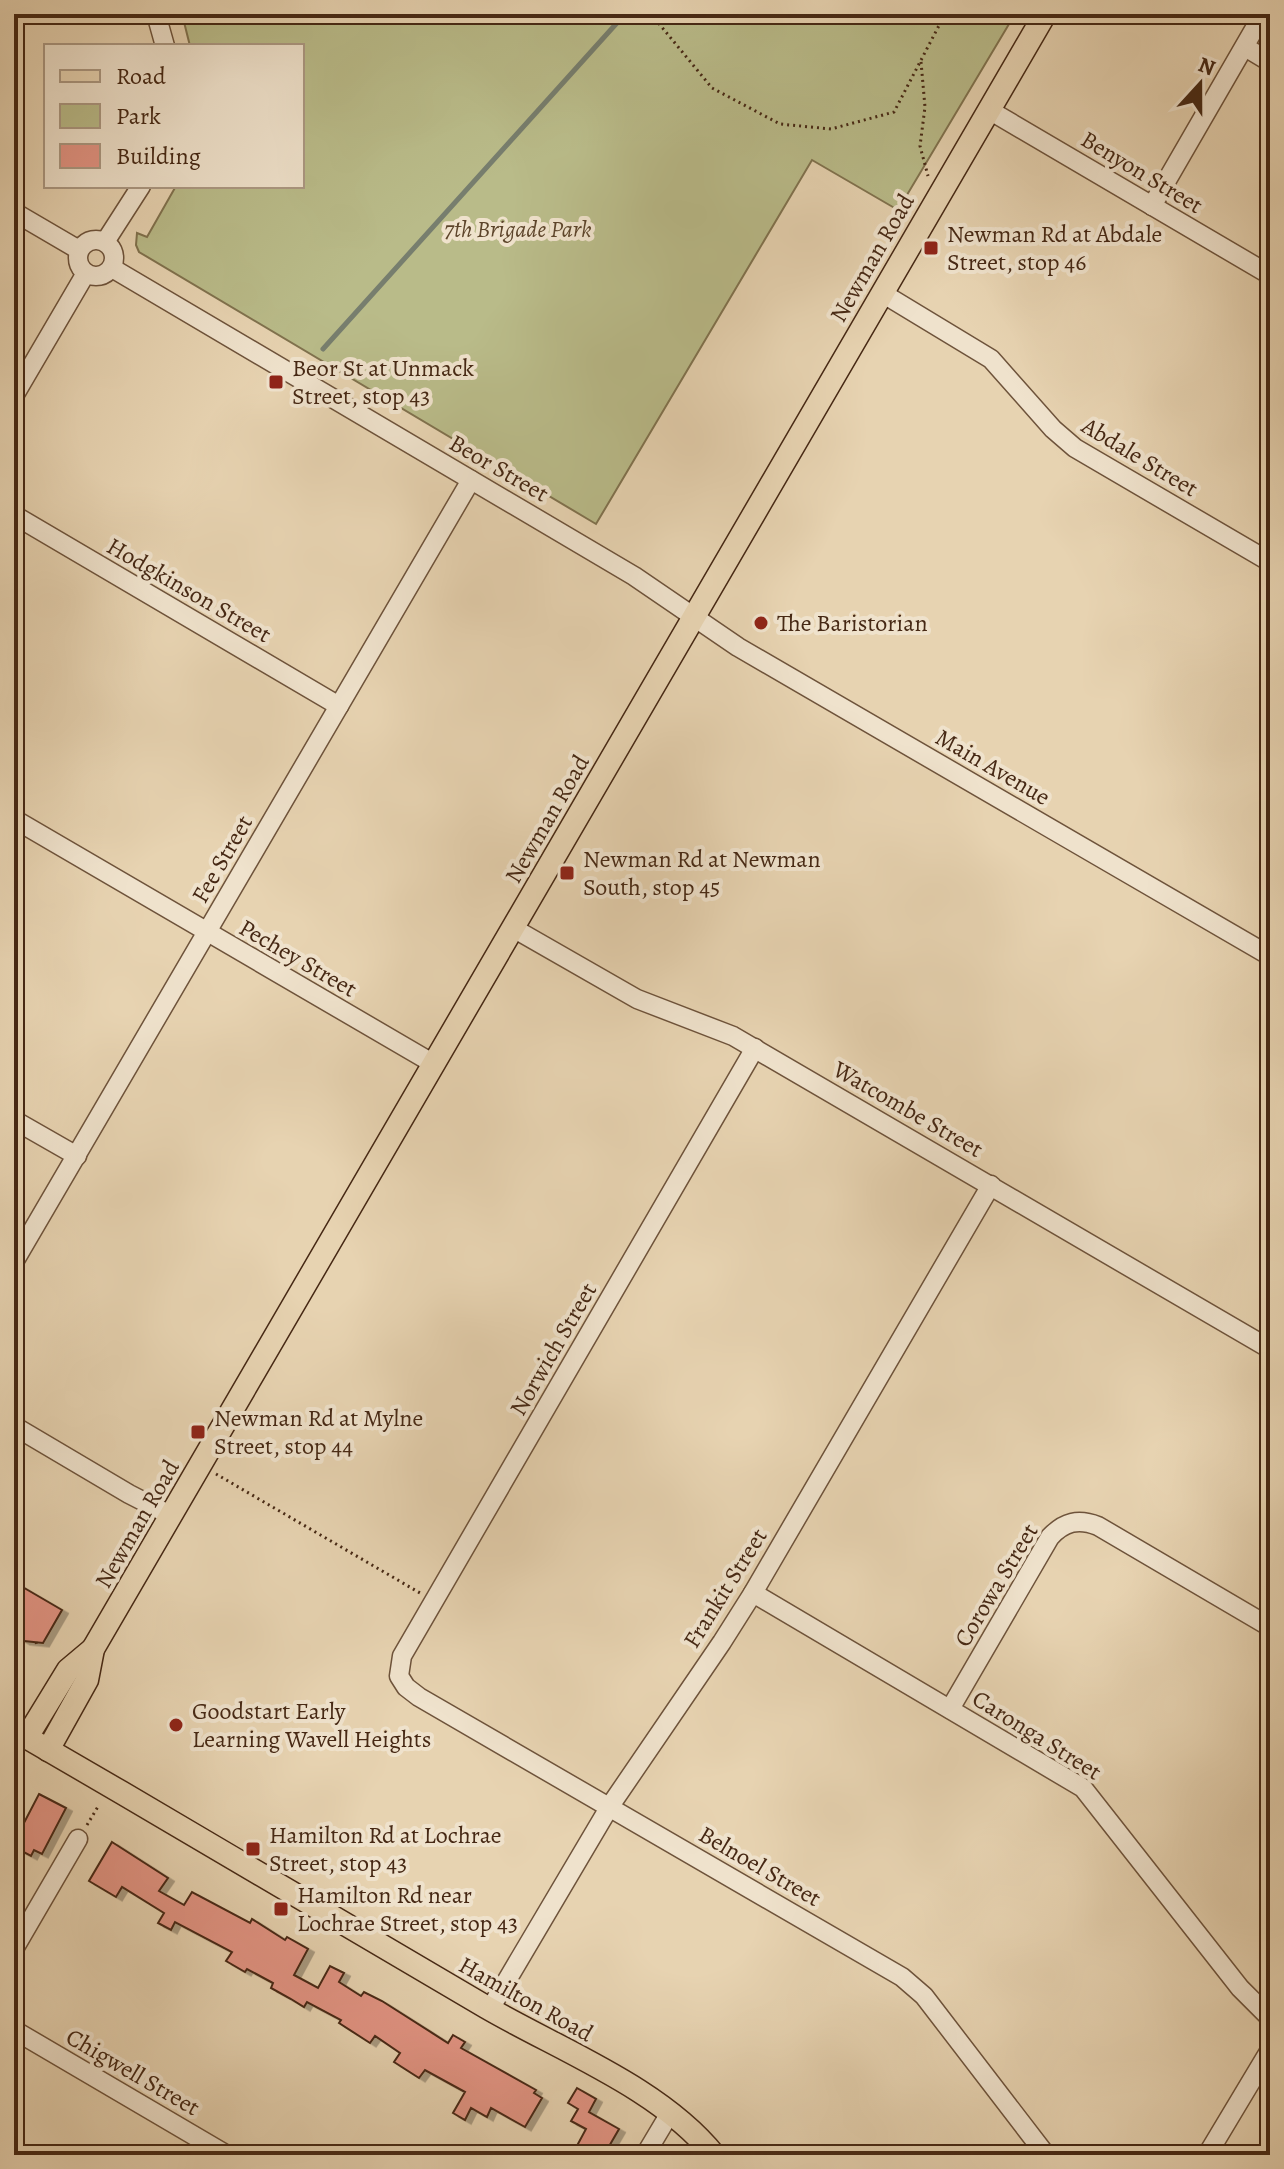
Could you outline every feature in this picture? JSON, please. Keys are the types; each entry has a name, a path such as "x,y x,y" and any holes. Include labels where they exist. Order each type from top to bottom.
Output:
{"main road":[{"name":"Newman Road","path":"21,1734 68,1670 93,1649 1045,14"},
{"name":"Newman Road","path":"48,1750 87,1680 93,1649"},
{"name":"Hamilton Road","path":"21,1734 490,2009 576,2055 670,2113 714,2155"}],"street":[{"path":"156,14 164,44"},
{"path":"1152,206 1263,14"},
{"path":"1245,47 1270,62"},
{"name":"Benyon Street","path":"989,110 1270,275"},
{"path":"105,242 140,188"},
{"path":"14,212 79,250"},
{"path":"88,241 105,242 113,251 112,268 97,276 86,273 78,262 79,250 88,241"},
{"name":"Beor Street","path":"112,268 634,576 694,616"},
{"path":"14,396 86,273"},
{"name":"Abdale Street","path":"882,293 991,359 1053,429 1075,448 1270,562"},
{"name":"Fee Street","path":"14,1262 471,480"},
{"name":"Hodgkinson Street","path":"14,515 339,706"},
{"name":"Main Avenue","path":"694,616 738,647 1270,956"},
{"name":"Pechey Street","path":"14,819 434,1064"},
{"name":"Watcombe Street","path":"513,928 637,999 710,1025 755,1048 1270,1349"},
{"name":"Norwich Street","path":"399,1676 402,1656 755,1048"},
{"path":"14,1120 77,1156"},
{"name":"Frankit Street","path":"490,2009 610,1806 753,1593 991,1185"},
{"path":"14,1426 172,1516"},
{"name":"Corowa Street","path":"950,1709 1050,1537 1065,1524 1087,1522 1098,1526 1270,1627"},
{"name":"Caronga Street","path":"753,1593 1083,1788 1240,1988 1270,2018"},
{"name":"Belnoel Street","path":"399,1676 406,1687 419,1697 902,1977 924,1996 1046,2155"},
{"path":"14,1949 78,1839"},
{"name":"Chigwell Street","path":"14,2030 227,2155"},
{"path":"1207,2155 1270,2050"},
{"path":"645,2155 670,2113"}],"path":[{"path":"651,14 712,88 780,124 831,129 894,112 945,14"},
{"path":"921,61 925,107 919,137 928,176"},
{"path":"201,1465 434,1601"},
{"path":"78,1839 99,1805"}],"green space":[{"name":"7th Brigade Park","path":"182,14 1015,14 898,210 812,160 596,524 139,252 137,233 147,237 175,188 304,188 304,44 190,44"}],"building":[{"path":"14,1582 62,1610 43,1643 24,1641 14,1635"},
{"path":"39,1794 66,1808 42,1854 34,1850 31,1856 14,1847 14,1842"},
{"path":"112,1842 168,1878 159,1891 184,1905 192,1892 308,1949 294,1975 318,1988 330,1966 344,1973 339,1982 361,1996 364,1992 382,2001 448,2043 453,2035 465,2042 461,2048 536,2090 534,2093 542,2098 525,2127 491,2108 487,2117 471,2108 465,2120 453,2113 465,2092 425,2070 419,2078 394,2062 400,2053 375,2036 370,2043 339,2023 341,2020 307,2002 304,2007 271,1988 273,1983 226,1961 232,1952 175,1922 171,1930 158,1923 164,1913 122,1887 116,1897 89,1881"},
{"path":"577,2088 596,2099 589,2112 619,2129 604,2155 572,2155 586,2129 571,2121 578,2109 568,2103"}],"waterway":[{"path":"323,349 625,14"}],"place":[{"name":"Newman Rd at Abdale Street, stop 46","path":"931,248"},
{"name":"Beor St at Unmack Street, stop 43","path":"276,382"},
{"name":"The Baristorian","path":"761,623"},
{"name":"Newman Rd at Newman South, stop 45","path":"567,873"},
{"name":"Newman Rd at Mylne Street, stop 44","path":"198,1432"},
{"name":"Goodstart Early Learning Wavell Heights","path":"176,1725"},
{"name":"Hamilton Rd at Lochrae Street, stop 43","path":"253,1849"},
{"name":"Hamilton Rd near Lochrae Street, stop 43","path":"281,1909"}]}
